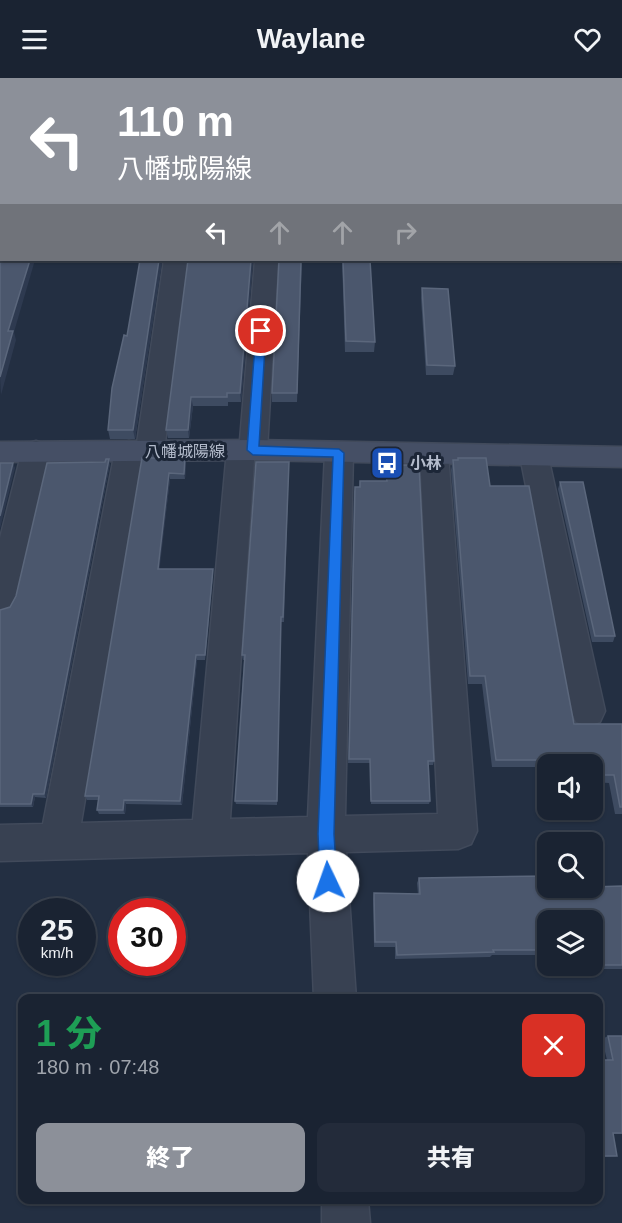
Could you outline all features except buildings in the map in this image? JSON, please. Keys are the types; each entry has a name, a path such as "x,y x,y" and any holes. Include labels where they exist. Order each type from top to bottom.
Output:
{"main road":[{"name":"八幡城陽線","path":"0,452 247,450 622,457"}],"street":[{"path":"59,841 176,261"},
{"path":"210,837 266,261"},
{"path":"0,600 36,451"},
{"path":"335,994 326,834 339,453"},
{"path":"0,843 458,831 434,454"},
{"path":"534,456 588,711"},
{"path":"345,1204 346,1223"}],"place":[{"name":"小林","path":"387,463"}],"route":[{"path":"261,331 253,450 339,453 326,834 328,881"}]}
